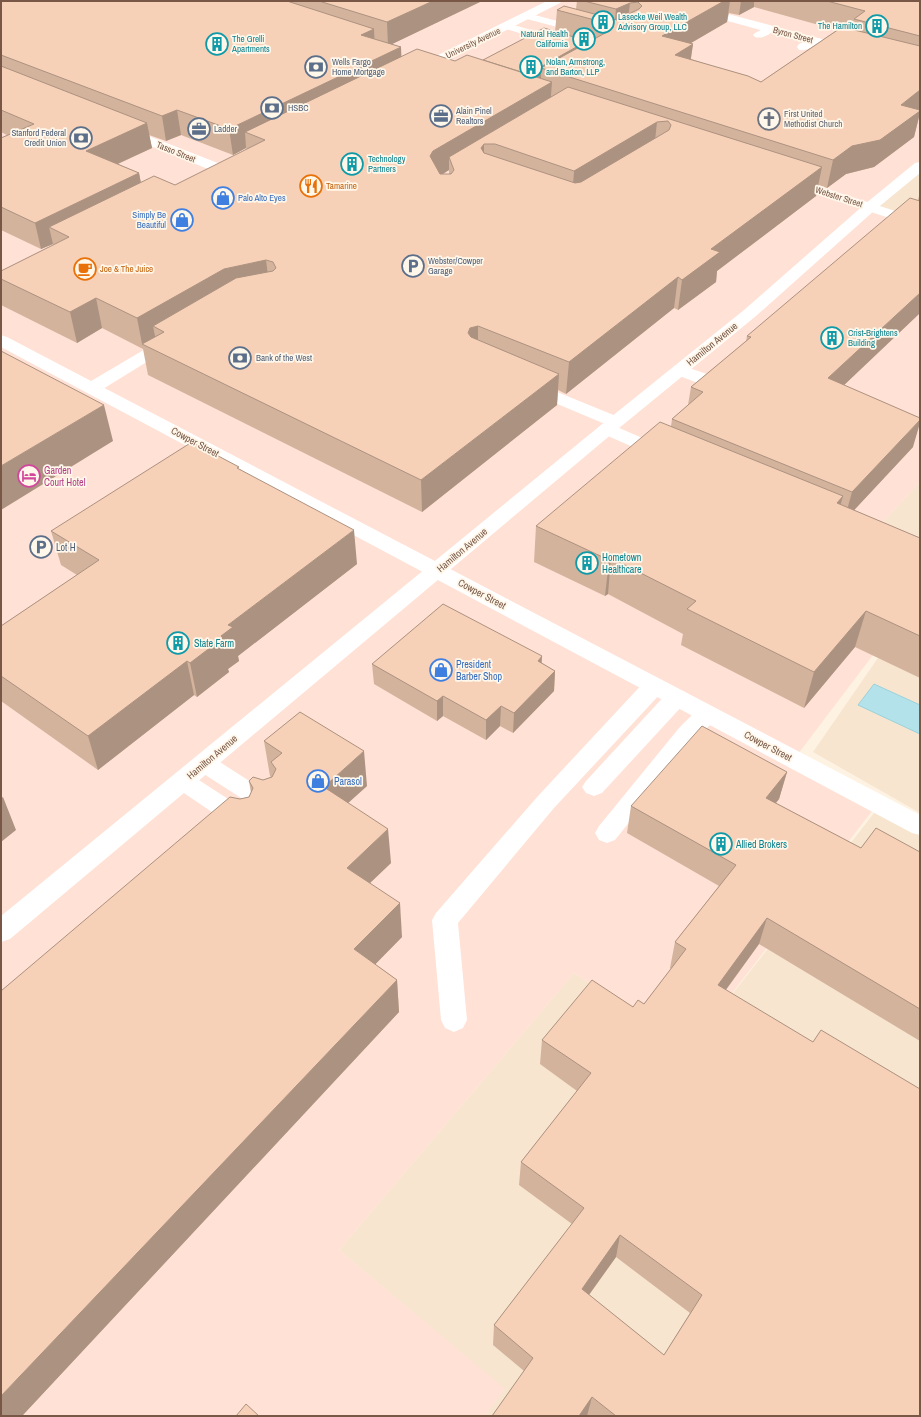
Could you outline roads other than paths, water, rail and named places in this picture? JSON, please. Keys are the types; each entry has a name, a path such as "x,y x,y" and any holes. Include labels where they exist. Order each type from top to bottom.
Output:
{"street":[{"name":"University Avenue","path":"407,76 556,1"},
{"name":"Byron Street","path":"666,1 706,12 764,32 808,44 862,54"},
{"path":"706,12 721,3"},
{"path":"527,16 592,34"},
{"path":"507,26 571,45"},
{"path":"415,60 444,69"},
{"name":"Tasso Street","path":"109,125 218,168"},
{"path":"200,178 232,162"},
{"name":"Hamilton Avenue","path":"1,931 611,426 750,313 870,207 920,166"},
{"name":"Webster Street","path":"778,178 920,224"},
{"path":"92,388 182,334"},
{"name":"Cowper Street","path":"1,340 920,826"},
{"path":"680,370 704,379"},
{"path":"512,378 683,462"},
{"path":"454,1020 445,920 546,802 654,686"},
{"path":"594,787 676,698"},
{"path":"607,833 687,734 707,714"},
{"path":"204,763 268,804"},
{"path":"183,781 246,823"}],"water":[{"path":"874,684 920,705 920,734 858,705"}],"place":[{"name":"Lasecke Weil Wealth Advisory Group, LLC","path":"603,22"},
{"name":"The Hamilton","path":"877,26"},
{"name":"Natural Health California","path":"584,39"},
{"name":"The Grelli Apartments","path":"217,44"},
{"name":"Wells Fargo Home Mortgage","path":"316,67"},
{"name":"Nolan, Armstrong, and Barton, LLP","path":"531,67"},
{"name":"HSBC","path":"272,108"},
{"name":"Alain Pinel Realtors","path":"441,116"},
{"name":"First United Methodist Church","path":"769,119"},
{"name":"Ladder","path":"199,129"},
{"name":"Stanford Federal Credit Union","path":"81,138"},
{"name":"Technology Partners","path":"352,164"},
{"name":"Tamarine","path":"311,186"},
{"name":"Palo Alto Eyes","path":"223,198"},
{"name":"Simply Be Beautiful","path":"182,220"},
{"name":"Webster/Cowper Garage","path":"413,266"},
{"name":"Joe & The Juice","path":"85,269"},
{"name":"Crist-Brightens Building","path":"832,338"},
{"name":"Bank of the West","path":"240,358"},
{"name":"Garden Court Hotel","path":"29,476"},
{"name":"Lot H","path":"41,547"},
{"name":"Hometown Healthcare","path":"587,563"},
{"name":"State Farm","path":"178,643"},
{"name":"President Barber Shop","path":"441,670"},
{"name":"Parasol","path":"318,781"},
{"name":"Allied Brokers","path":"721,844"}]}
